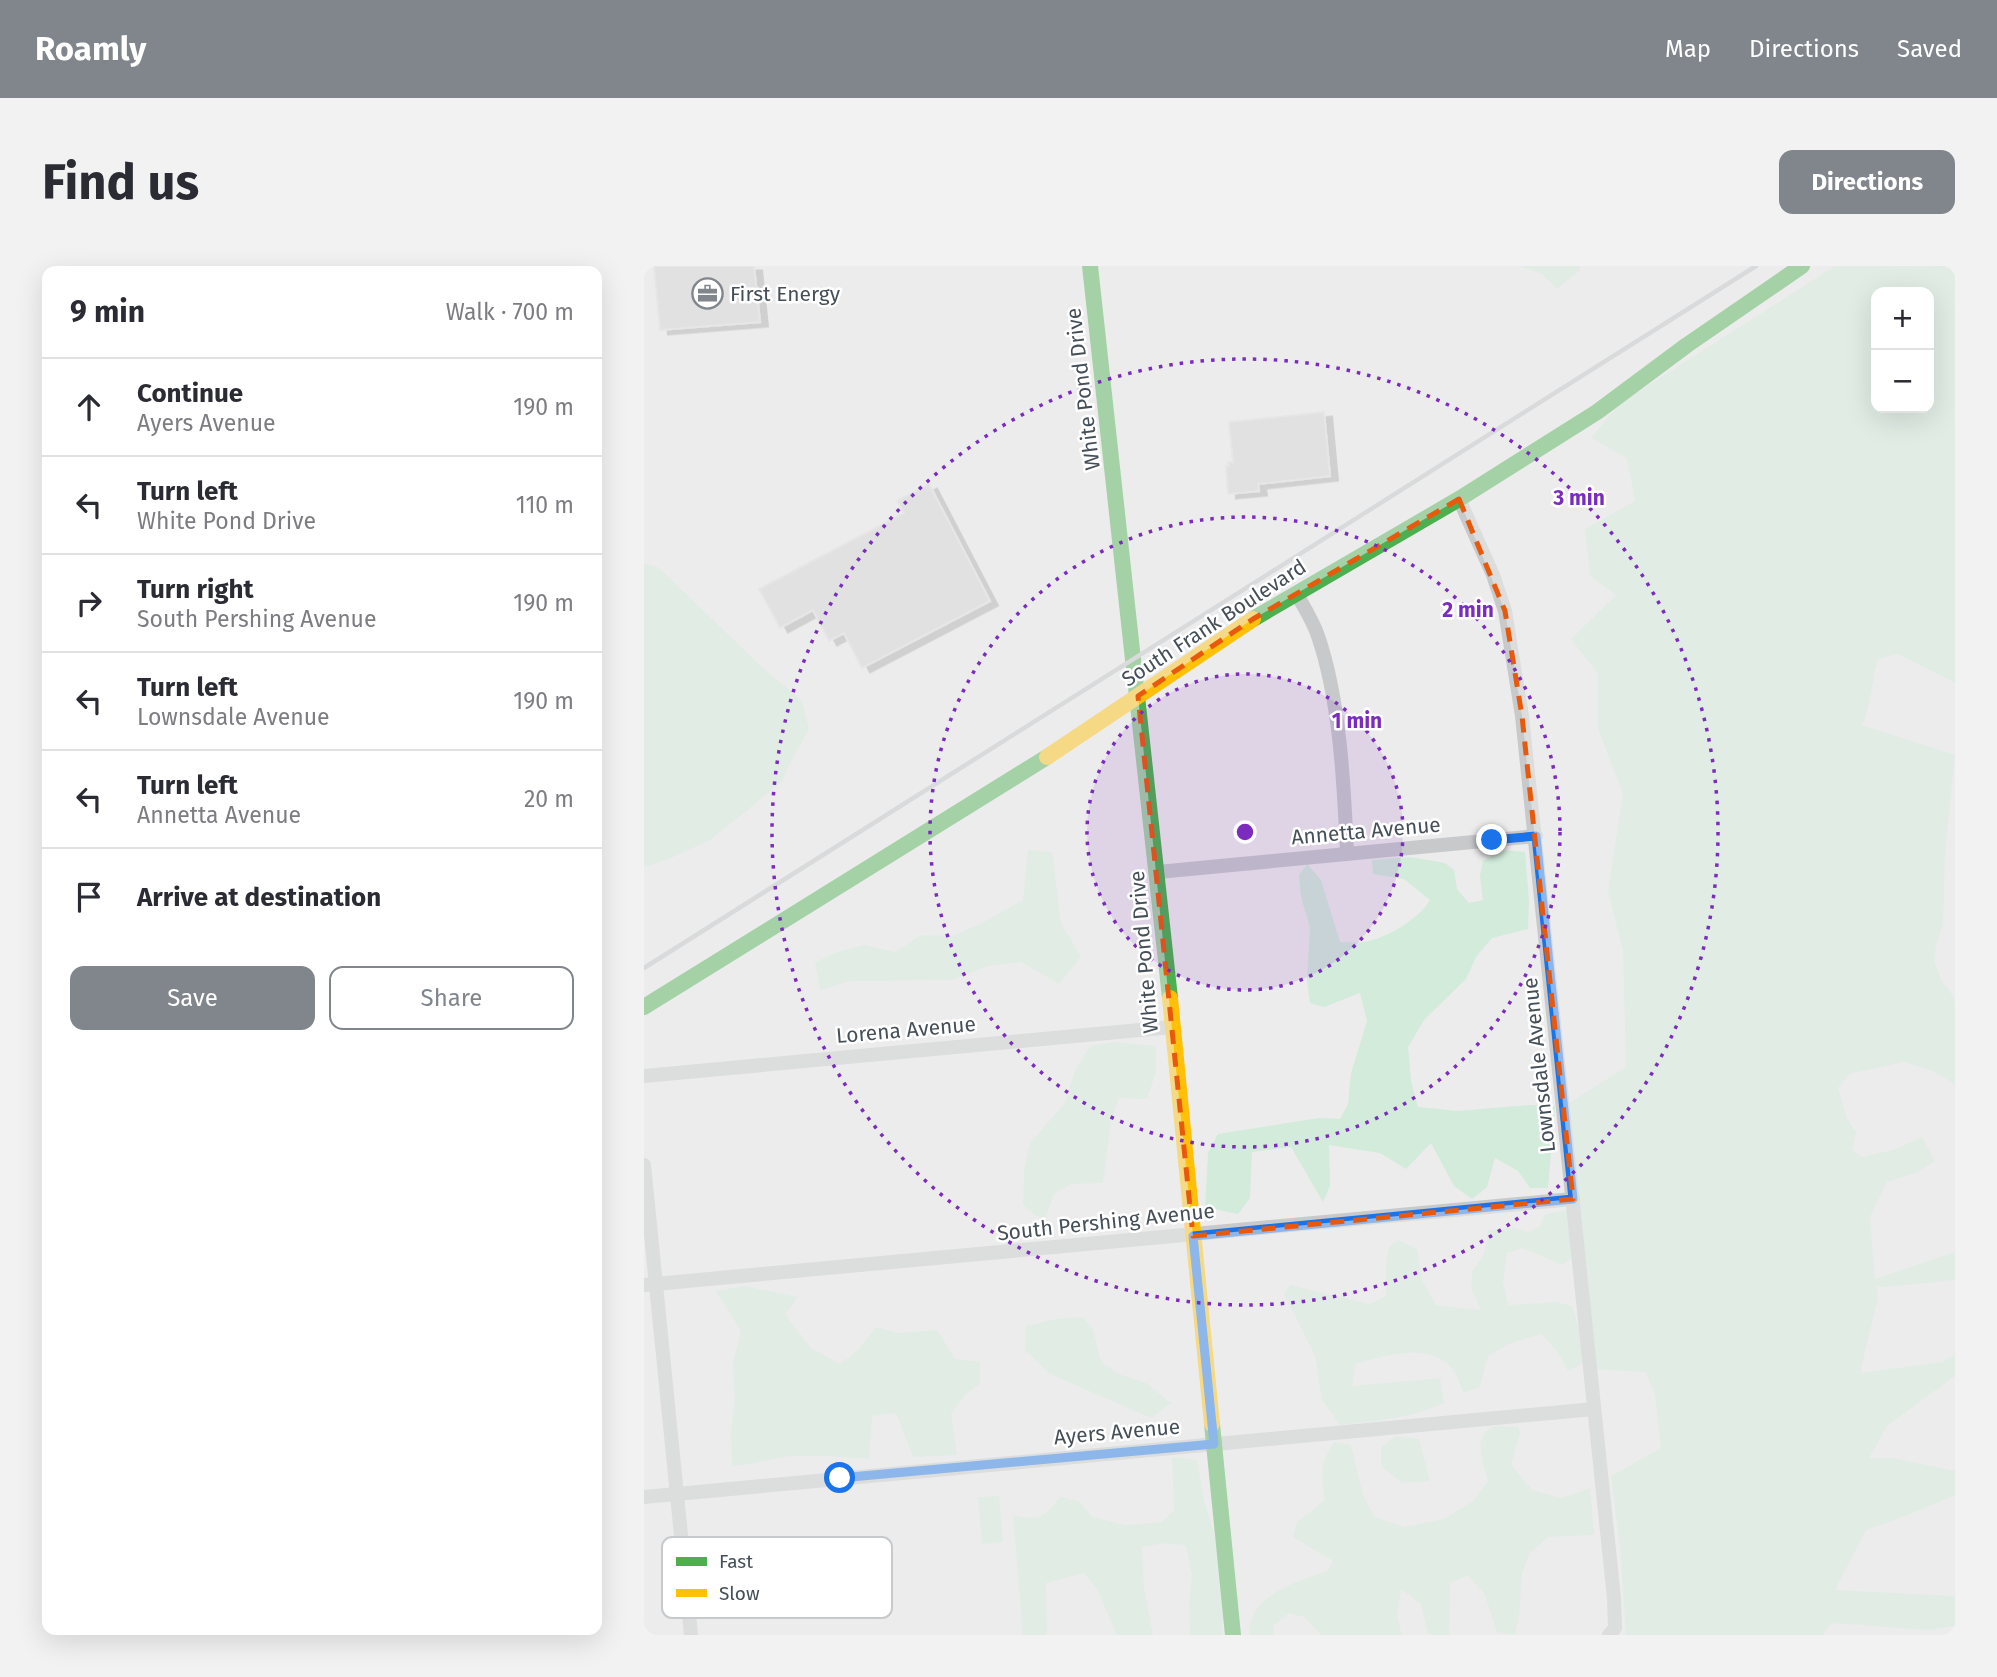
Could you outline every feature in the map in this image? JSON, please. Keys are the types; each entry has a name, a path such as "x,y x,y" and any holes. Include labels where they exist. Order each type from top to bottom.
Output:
{"street":[{"name":"White Pond Drive","path":"1090,266 1158,872 1233,1635"},
{"name":"South Frank Boulevard","path":"644,1007 1044,759 1253,619 1459,499 1597,412 1687,345 1802,266"},
{"name":"Lownsdale Avenue","path":"1459,499 1493,575 1505,611 1522,716 1614,1598 1615,1628 1609,1635"},
{"path":"1296,593 1317,633 1334,698 1347,853"},
{"name":"Annetta Avenue","path":"1158,872 1536,836"},
{"name":"Lorena Avenue","path":"644,1076 1172,1027"},
{"path":"644,1165 650,1285 682,1537"},
{"name":"South Pershing Avenue","path":"650,1285 1573,1199"},
{"name":"Ayers Avenue","path":"644,1497 1594,1409"}],"highlighted area":[{"path":"1459,499 1505,611 1522,716 1573,1199 1193,1236 1138,696 1253,619"}],"green space":[{"path":"1520,266 1580,266 1580,270 1557,289 1542,274"},
{"path":"1835,266 1955,266 1955,683 1898,654 1878,659 1862,725 1955,755 1945,853 1943,924 1934,962 1955,1004 1955,1085 1933,1071 1904,1062 1849,1074 1838,1088 1847,1118 1856,1132 1852,1150 1862,1157 1896,1149 1922,1137 1935,1161 1916,1173 1887,1182 1870,1217 1875,1279 1955,1252 1955,1280 1876,1286 1878,1298 1860,1373 1943,1362 1955,1354 1955,1376 1887,1426 1869,1458 1893,1458 1955,1471 1955,1495 1866,1530 1835,1590 1955,1596 1955,1626 1929,1630 1831,1623 1823,1635 1626,1635 1620,1547 1611,1476 1661,1448 1655,1395 1646,1372 1597,1369 1569,1103 1626,1067 1623,952 1608,891 1623,794 1598,729 1598,674 1571,639 1616,595 1590,576 1585,529 1635,501 1627,458 1591,438 1619,404"},
{"path":"644,564 658,567 762,667 802,701 809,729 782,782 710,840 644,867"},
{"path":"1028,850 1052,852 1061,923 1081,957 1059,984 1021,962 988,966 952,980 850,981 820,990 815,963 834,953 864,945 895,952 921,935 952,936 1023,900"},
{"path":"1502,850 1525,852 1528,929 1492,938 1476,957 1466,979 1424,1020 1408,1047 1411,1081 1418,1107 1458,1111 1529,1105 1555,1106 1548,1188 1530,1188 1518,1171 1495,1158 1487,1187 1472,1199 1454,1186 1431,1143 1406,1169 1380,1153 1329,1145 1330,1186 1323,1202 1291,1147 1252,1152 1250,1198 1238,1214 1205,1207 1208,1153 1218,1134 1319,1118 1340,1119 1348,1104 1351,1073 1367,1021 1360,993 1324,1007 1310,1003 1307,980 1310,928 1301,897 1299,875 1307,864 1321,880 1340,942 1360,942 1382,937 1401,927 1430,900 1404,879 1373,874 1372,860 1410,857 1445,863 1454,870 1457,889 1469,903 1483,900 1480,876 1483,861"},
{"path":"1115,1042 1156,1046 1156,1072 1147,1099 1119,1098 1111,1121 1103,1183 1071,1184 1054,1194 1044,1222 1023,1205 1024,1169 1030,1143 1065,1103 1075,1070 1090,1046"},
{"path":"1567,1210 1572,1258 1562,1265 1523,1248 1507,1253 1503,1282 1508,1305 1556,1302 1572,1306 1583,1342 1583,1363 1568,1371 1557,1351 1541,1334 1508,1344 1488,1356 1480,1387 1464,1393 1452,1368 1431,1355 1406,1353 1356,1363 1352,1386 1440,1378 1444,1403 1406,1415 1340,1425 1322,1400 1315,1356 1284,1294 1290,1285 1369,1304 1386,1296 1389,1247 1398,1240 1417,1249 1422,1280 1436,1305 1481,1310 1471,1288 1472,1271 1485,1250 1488,1230 1514,1228 1529,1232 1540,1226 1545,1214"},
{"path":"745,1286 798,1297 785,1314 811,1348 840,1364 858,1350 876,1327 898,1333 937,1330 955,1359 980,1362 980,1384 967,1393 951,1414 957,1455 913,1457 896,1413 872,1416 869,1459 792,1456 732,1466 731,1431 735,1400 733,1362 741,1331 716,1291"},
{"path":"1083,1317 1093,1329 1101,1362 1121,1375 1146,1383 1171,1403 1151,1418 1050,1374 1025,1350 1026,1326"},
{"path":"1495,1426 1518,1427 1520,1433 1511,1465 1532,1490 1562,1498 1590,1488 1594,1535 1548,1537 1529,1554 1522,1574 1515,1635 1497,1632 1485,1595 1468,1575 1450,1583 1449,1635 1433,1635 1427,1631 1421,1604 1401,1589 1397,1616 1402,1635 1321,1635 1304,1617 1289,1613 1273,1626 1273,1635 1249,1635 1256,1610 1265,1600 1288,1586 1327,1571 1333,1561 1293,1537 1297,1522 1325,1500 1323,1470 1334,1442 1351,1445 1363,1495 1375,1517 1404,1527 1444,1519 1473,1501 1488,1481 1481,1442 1488,1430"},
{"path":"1395,1436 1419,1439 1430,1481 1402,1483 1381,1466 1381,1448"},
{"path":"1172,1457 1197,1460 1204,1501 1214,1532 1224,1603 1222,1635 1190,1635 1192,1575 1186,1546 1166,1543 1142,1547 1144,1588 1153,1635 1117,1635 1096,1587 1084,1573 1046,1583 1047,1635 1023,1635 1013,1515 1029,1518 1040,1516 1060,1497 1079,1501 1092,1517 1126,1525 1161,1522 1174,1511"},
{"path":"999,1496 1003,1542 982,1544 978,1497"}],"building":[{"name":"First Energy","path":"654,266 754,266 760,322 660,330"},
{"path":"1324,412 1330,476 1258,484 1259,491 1228,494 1226,466 1229,466 1228,462 1233,462 1229,422"},
{"path":"929,484 990,601 862,668 844,633 829,641 813,610 780,628 759,589 904,513 897,501"}],"railway":[{"path":"644,968 1756,266"}],"traffic: fast":[{"path":"1090,266 1170,998"},
{"path":"1253,619 1459,499 1597,412 1687,345 1802,266"},
{"path":"644,1007 1047,757"},
{"path":"1212,1424 1233,1635"}],"traffic: slow":[{"path":"1047,757 1253,619"},
{"path":"1170,998 1212,1424"}],"place":[{"name":"First Energy","path":"707,294"}],"route":[{"path":"840,1478 1214,1444 1193,1236 1573,1199 1536,836 1492,840"}]}
